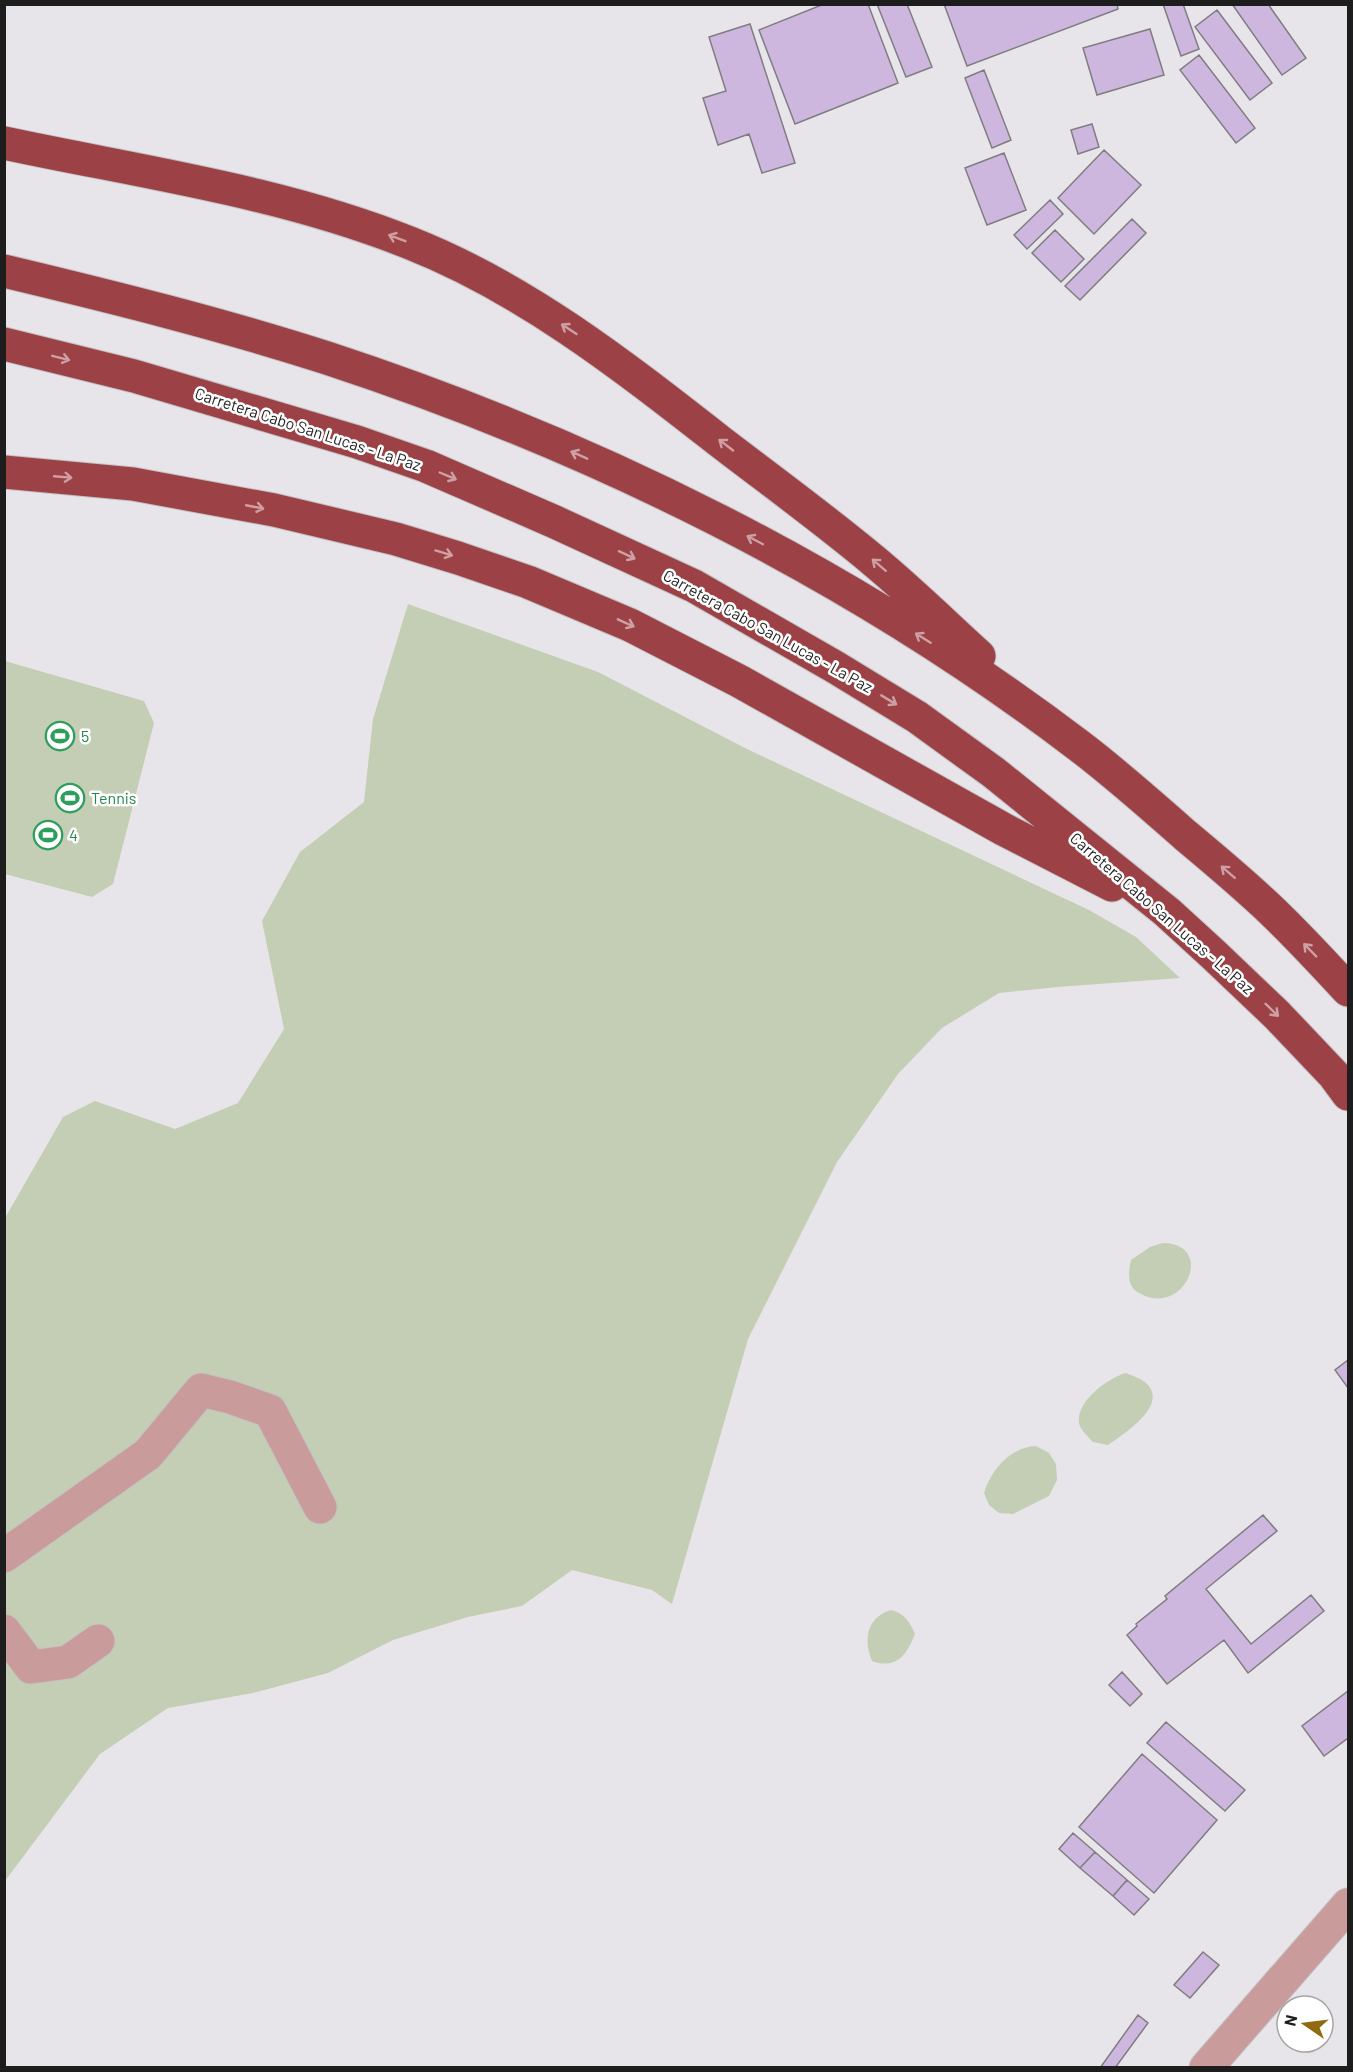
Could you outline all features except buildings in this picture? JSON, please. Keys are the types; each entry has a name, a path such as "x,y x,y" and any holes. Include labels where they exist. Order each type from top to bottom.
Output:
{"highway":[{"path":"4,143 170,176 314,211 374,229 484,276 570,329 875,561 1078,746 1139,795 1272,910 1348,990"},
{"path":"4,271 219,325 327,358 436,396 610,469 716,519 844,588 939,648 1078,746"},
{"name":"Carretera Cabo San Lucas - La Paz","path":"4,344 144,379 284,419 387,452 426,466 555,522 694,586 836,667 917,717 1019,792 1167,912 1277,1015 1341,1085"},
{"path":"4,472 133,484 274,510 396,539 528,582 630,625 739,681 1003,829 1167,912"}],"street":[{"path":"4,1556 148,1454 201,1390 270,1411 320,1507"},
{"path":"4,1631 31,1667 68,1662 98,1641"},
{"path":"1206,2067 1348,1905"}],"green space":[{"path":"408,604 598,672 747,749 1089,910 1136,937 1180,978 999,993 942,1028 898,1074 837,1162 748,1339 672,1604 652,1590 572,1570 522,1606 468,1617 393,1640 328,1673 253,1693 168,1708 100,1754 5,1881 5,1218 63,1117 95,1101 175,1129 238,1103 284,1029 262,921 300,852 364,802 373,719"},
{"name":"Tennis","path":"5,661 144,701 154,723 113,884 92,897 5,874"},
{"path":"1163,1243 1179,1247 1188,1255 1191,1266 1188,1278 1181,1289 1169,1296 1155,1298 1139,1293 1132,1287 1129,1270 1131,1260 1150,1247"},
{"path":"1126,1373 1147,1384 1152,1393 1152,1401 1148,1410 1132,1427 1108,1445 1093,1442 1084,1433 1079,1423 1079,1415 1088,1399 1102,1385"},
{"path":"1036,1446 1049,1453 1056,1464 1057,1480 1049,1496 1013,1514 999,1513 989,1505 984,1493 991,1476 1010,1455 1027,1447"},
{"path":"891,1610 900,1613 906,1619 915,1634 904,1654 894,1662 872,1661 868,1645 869,1630 877,1618"}],"place":[{"name":"5","path":"60,736"},
{"name":"Tennis","path":"70,798"},
{"name":"4","path":"48,835"}]}
